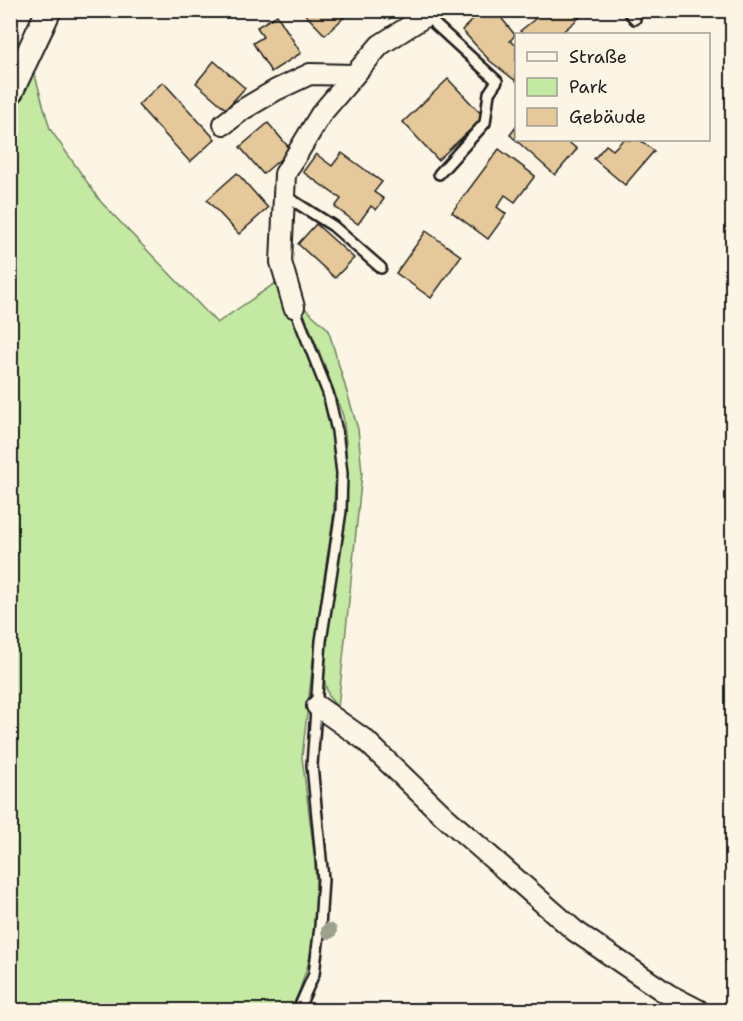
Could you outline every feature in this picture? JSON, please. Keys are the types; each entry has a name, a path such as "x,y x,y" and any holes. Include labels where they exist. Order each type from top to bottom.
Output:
{"street":[{"path":"10,93 49,10"},
{"path":"294,307 281,262 285,174 321,114 380,45 431,13"},
{"path":"224,124 242,110 276,90 310,74 354,75"},
{"path":"317,706 365,740 444,816 575,931 669,995 698,1011"}],"lane":[{"path":"627,10 635,19"},
{"path":"431,13 497,81 489,93 485,123 439,174"},
{"path":"284,195 333,226 381,268"},
{"path":"294,307 328,393 337,431 342,473 341,511 321,641 312,765 323,879 320,927 314,974 298,1011"}],"green space":[{"path":"34,72 50,129 101,202 217,323 277,282 319,379 335,448 336,476 333,519 317,627 302,757 315,861 317,903 311,955 291,1010 11,1010 10,123 23,90"},
{"path":"300,304 328,329 358,429 362,473 338,708 329,697 322,673 347,503 346,442 343,416"}],"building":[{"path":"301,10 352,10 325,35"},
{"path":"380,10 397,10 389,19"},
{"path":"482,10 495,10 515,35 510,41 515,44 515,80 490,61 462,30"},
{"path":"528,10 573,10 579,18 561,33 522,33 520,31 535,19"},
{"path":"573,10 588,10 579,18"},
{"path":"277,15 301,53 271,72 253,43 263,37 257,27"},
{"path":"214,61 245,88 226,109 196,83"},
{"path":"448,79 484,117 438,160 403,122"},
{"path":"163,82 215,139 190,162 138,105"},
{"path":"268,123 291,150 263,174 240,147"},
{"path":"515,128 515,139 510,135"},
{"path":"517,141 567,141 577,149 555,175"},
{"path":"622,141 641,141 654,151 625,185 594,159 606,145 613,150"},
{"path":"499,149 535,176 515,202 505,195 497,207 506,214 488,239 452,212"},
{"path":"342,153 382,182 374,192 384,199 376,210 371,206 358,224 335,207 341,199 303,172 316,154 332,166"},
{"path":"237,173 268,208 239,234 207,200"},
{"path":"316,224 354,258 335,278 298,244"},
{"path":"426,231 461,256 431,298 396,273"}]}
